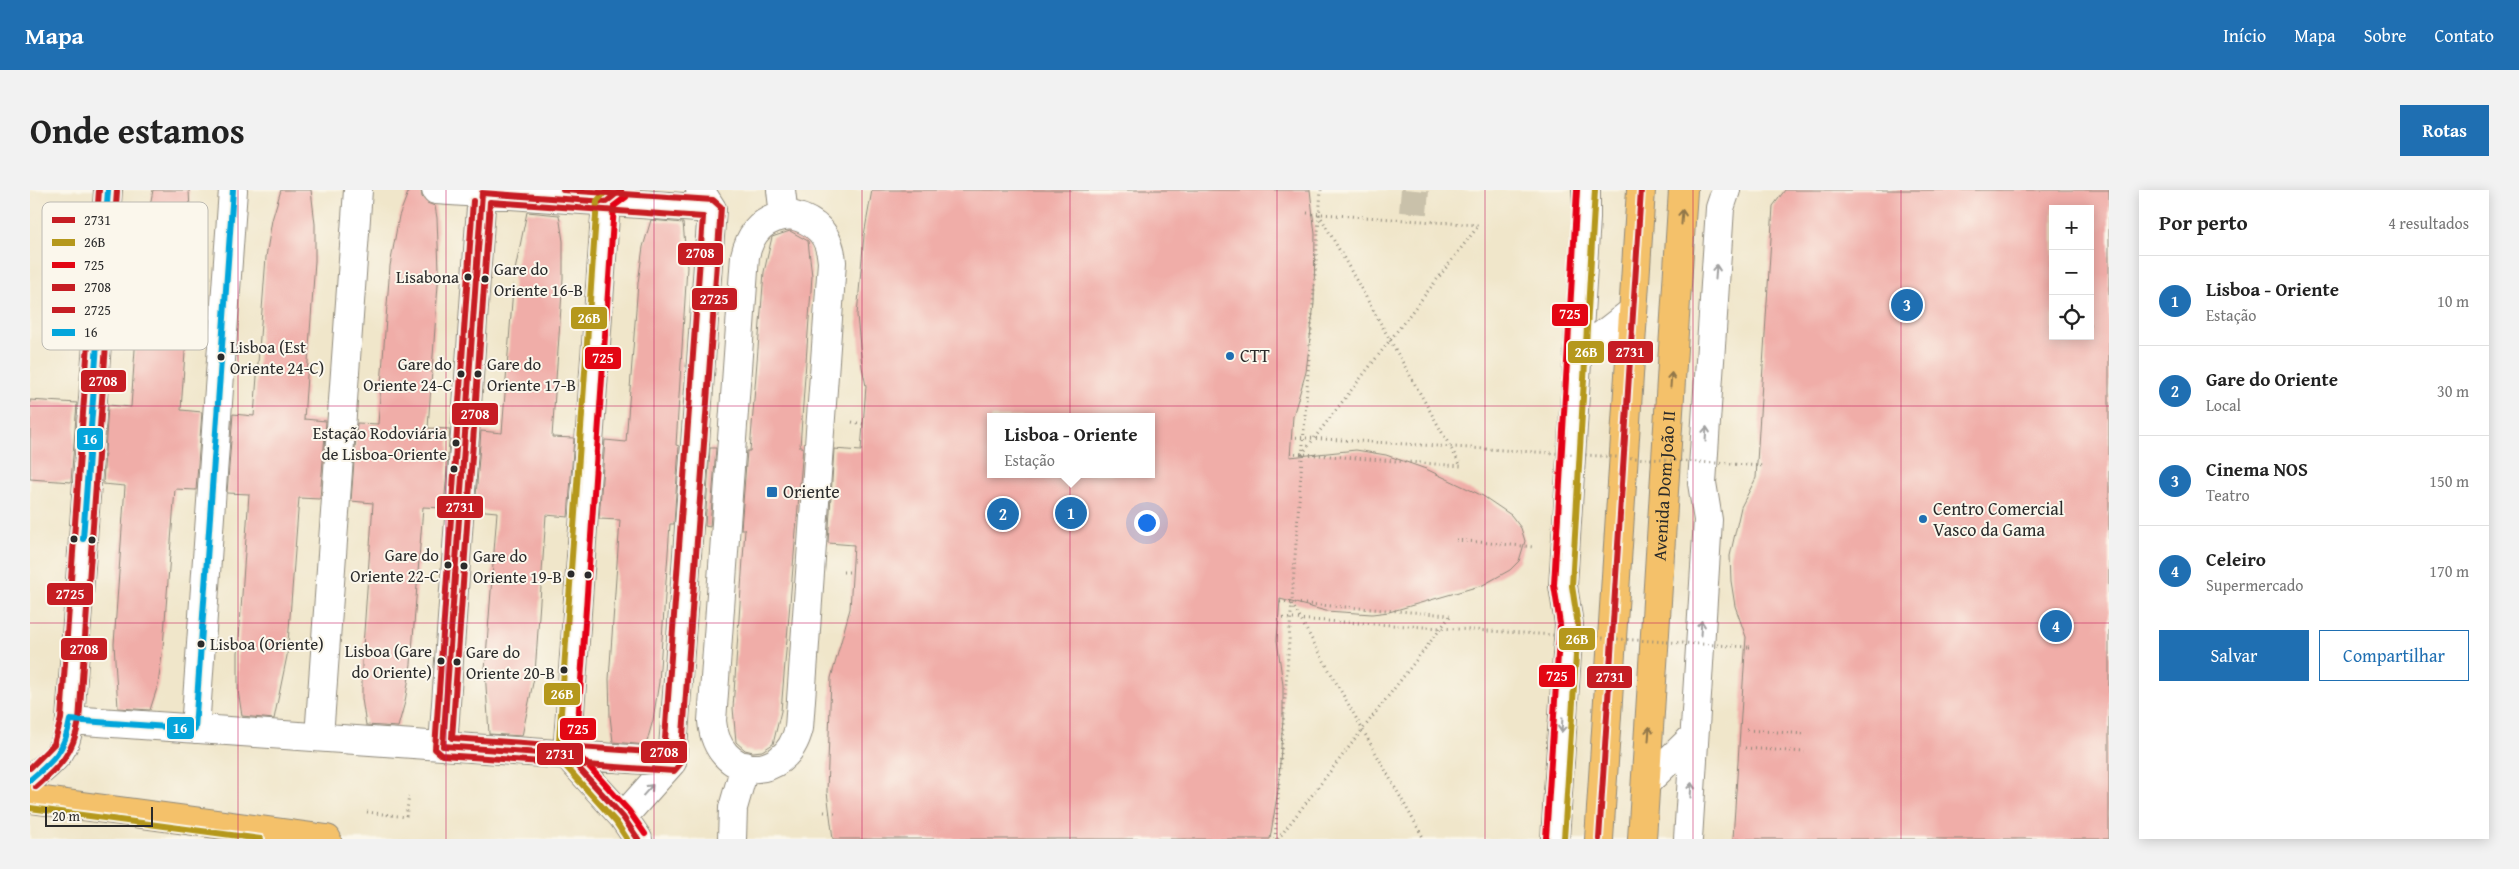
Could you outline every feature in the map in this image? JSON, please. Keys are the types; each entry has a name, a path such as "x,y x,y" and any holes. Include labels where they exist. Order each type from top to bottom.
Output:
{"main road":[{"path":"1599,839 1641,190"},
{"name":"Avenida Dom João II","path":"1642,839 1684,190"},
{"path":"30,799 327,839"}],"street":[{"path":"195,728 234,190"},
{"path":"319,737 358,190"},
{"path":"436,190 706,200 672,762 623,817"},
{"path":"1555,839 1569,624 1563,586 1586,218 1586,190"},
{"path":"1688,839 1708,520 1702,483 1720,208 1726,190"},
{"path":"443,746 482,193"},
{"path":"614,196 567,755 623,817 638,839"},
{"path":"783,203 816,225 825,235 831,248 832,262 799,728 796,741 789,753 778,762 766,767 746,766 727,758 718,748 713,735 712,721 744,256 748,242 755,231 783,203"},
{"path":"1578,354 1633,311"},
{"path":"30,780 54,759 64,747 70,720 97,350"},
{"path":"70,720 672,762"},
{"path":"1646,782 1694,736"},
{"path":"732,839 733,808 746,766"}],"path":[{"path":"1276,839 1321,190"},
{"path":"1302,454 1478,225 1307,213"},
{"path":"1290,453 1461,466 1319,214"},
{"path":"851,422 863,424"},
{"path":"1291,437 1764,466"},
{"path":"1456,540 1541,547"},
{"path":"840,571 852,572"},
{"path":"1276,839 1451,615 1280,602"},
{"path":"1292,603 1424,839"},
{"path":"1278,618 1751,647"},
{"path":"1746,730 1806,734"},
{"path":"1745,748 1805,752"},
{"path":"367,812 406,817 409,796"},
{"path":"824,812 835,813"}],"building":[{"path":"153,190 189,190 190,202 151,202"},
{"path":"281,190 311,190 315,224 315,261 304,419 326,421 320,499 299,498 287,656 274,719 242,716 238,690 238,653 249,494 227,493 233,414 254,416 266,257 272,220"},
{"path":"409,190 421,190 422,197 427,203 435,206 439,270 428,428 450,429 444,508 423,507 411,664 405,702 398,727 366,725 362,699 362,661 373,503 351,501 357,423 378,424 390,266 399,216"},
{"path":"872,190 1310,190 1315,234 1314,303 1306,372 1293,416 1290,457 1356,450 1386,455 1426,469 1483,496 1511,515 1521,528 1525,541 1519,561 1510,570 1483,585 1389,612 1372,614 1326,611 1280,599 1277,640 1283,685 1283,719 1278,790 1270,839 833,839 827,792 831,678 850,609 854,545 828,543 834,449 861,451 866,386 862,367 857,315 864,235"},
{"name":"Centro Comercial Vasco da Gama","path":"1785,190 2109,190 2109,839 1733,839 1746,637 1735,606 1730,556 1741,507 1756,478 1773,206"},
{"path":"527,212 559,215 563,241 563,278 552,437 574,438 568,517 546,515 535,673 522,736 489,734 485,670 497,512 475,510 481,431 502,433 514,275"},
{"path":"651,220 683,223 687,267 676,445 679,446 674,524 670,524 659,682 653,720 646,745 613,742 609,679 620,520 599,519 605,440 626,442 638,283 643,247"},
{"path":"790,231 808,241 812,276 800,447 803,447 781,711 773,744 762,751 753,752 745,750 736,742 733,708 745,529 741,529 747,451 750,451 764,272 772,237"},
{"path":"135,350 185,350 181,410 202,412 196,490 175,489 163,647 158,685 150,710 118,708 114,644 125,486 103,484 108,405 131,407"},
{"path":"30,400 77,403 71,482 30,479"},
{"path":"710,448 716,448 710,527 705,526"}],"tunnel":[{"path":"1413,213 1415,190"}],"transit line":[{"name":"2725","path":"98,202 99,190"},
{"name":"16","path":"107,202 108,190"},
{"name":"16","path":"30,780 57,754 65,740 70,720 195,729 233,190"},
{"name":"2725","path":"473,201 435,749 442,755 674,771 681,763 721,207 713,200 563,190"},
{"name":"26B","path":"607,190 597,201 558,755 561,761 616,822 627,839"},
{"name":"2731","path":"482,193 606,202 621,190"},
{"name":"725","path":"1546,838 1560,624 1554,585 1577,190"},
{"name":"26B","path":"1564,839 1578,625 1572,586 1595,190"},
{"name":"2731","path":"1599,839 1641,190"},
{"name":"2708","path":"116,202 117,191"},
{"name":"2731","path":"443,746 482,193"},
{"name":"725","path":"626,197 614,206 576,752 629,811 645,834"},
{"name":"2708","path":"490,202 703,217 664,753 452,738 490,202"},
{"name":"2725","path":"30,768 54,744 61,719 88,350"},
{"name":"16","path":"83,539 97,350"},
{"name":"2708","path":"36,787 59,766 69,751 79,721 106,350"},
{"name":"2731","path":"443,746 567,755 623,817 638,839"},
{"name":"26B","path":"30,808 261,839"}],"place":[{"name":"Lisabona","path":"468,277"},
{"name":"Gare do Oriente 16-B","path":"485,279"},
{"name":"Cinema NOS","path":"1907,305"},
{"name":"CTT","path":"1230,356"},
{"name":"Lisboa (Est Oriente 24-C)","path":"221,357"},
{"name":"Gare do Oriente 24-C","path":"461,374"},
{"name":"Gare do Oriente 17-B","path":"478,374"},
{"name":"Estação Rodoviária de Lisboa-Oriente","path":"456,443"},
{"name":"Oriente","path":"772,492"},
{"name":"Lisboa - Oriente","path":"1071,513"},
{"name":"Gare do Oriente","path":"1003,514"},
{"name":"Centro Comercial Vasco da Gama","path":"1923,519"},
{"name":"Gare do Oriente 22-C","path":"448,565"},
{"name":"Gare do Oriente 19-B","path":"464,566"},
{"name":"Celeiro","path":"2056,626"},
{"name":"Lisboa (Oriente)","path":"201,644"},
{"name":"Lisboa (Gare do Oriente)","path":"441,661"},
{"name":"Gare do Oriente 20-B","path":"457,662"}]}
